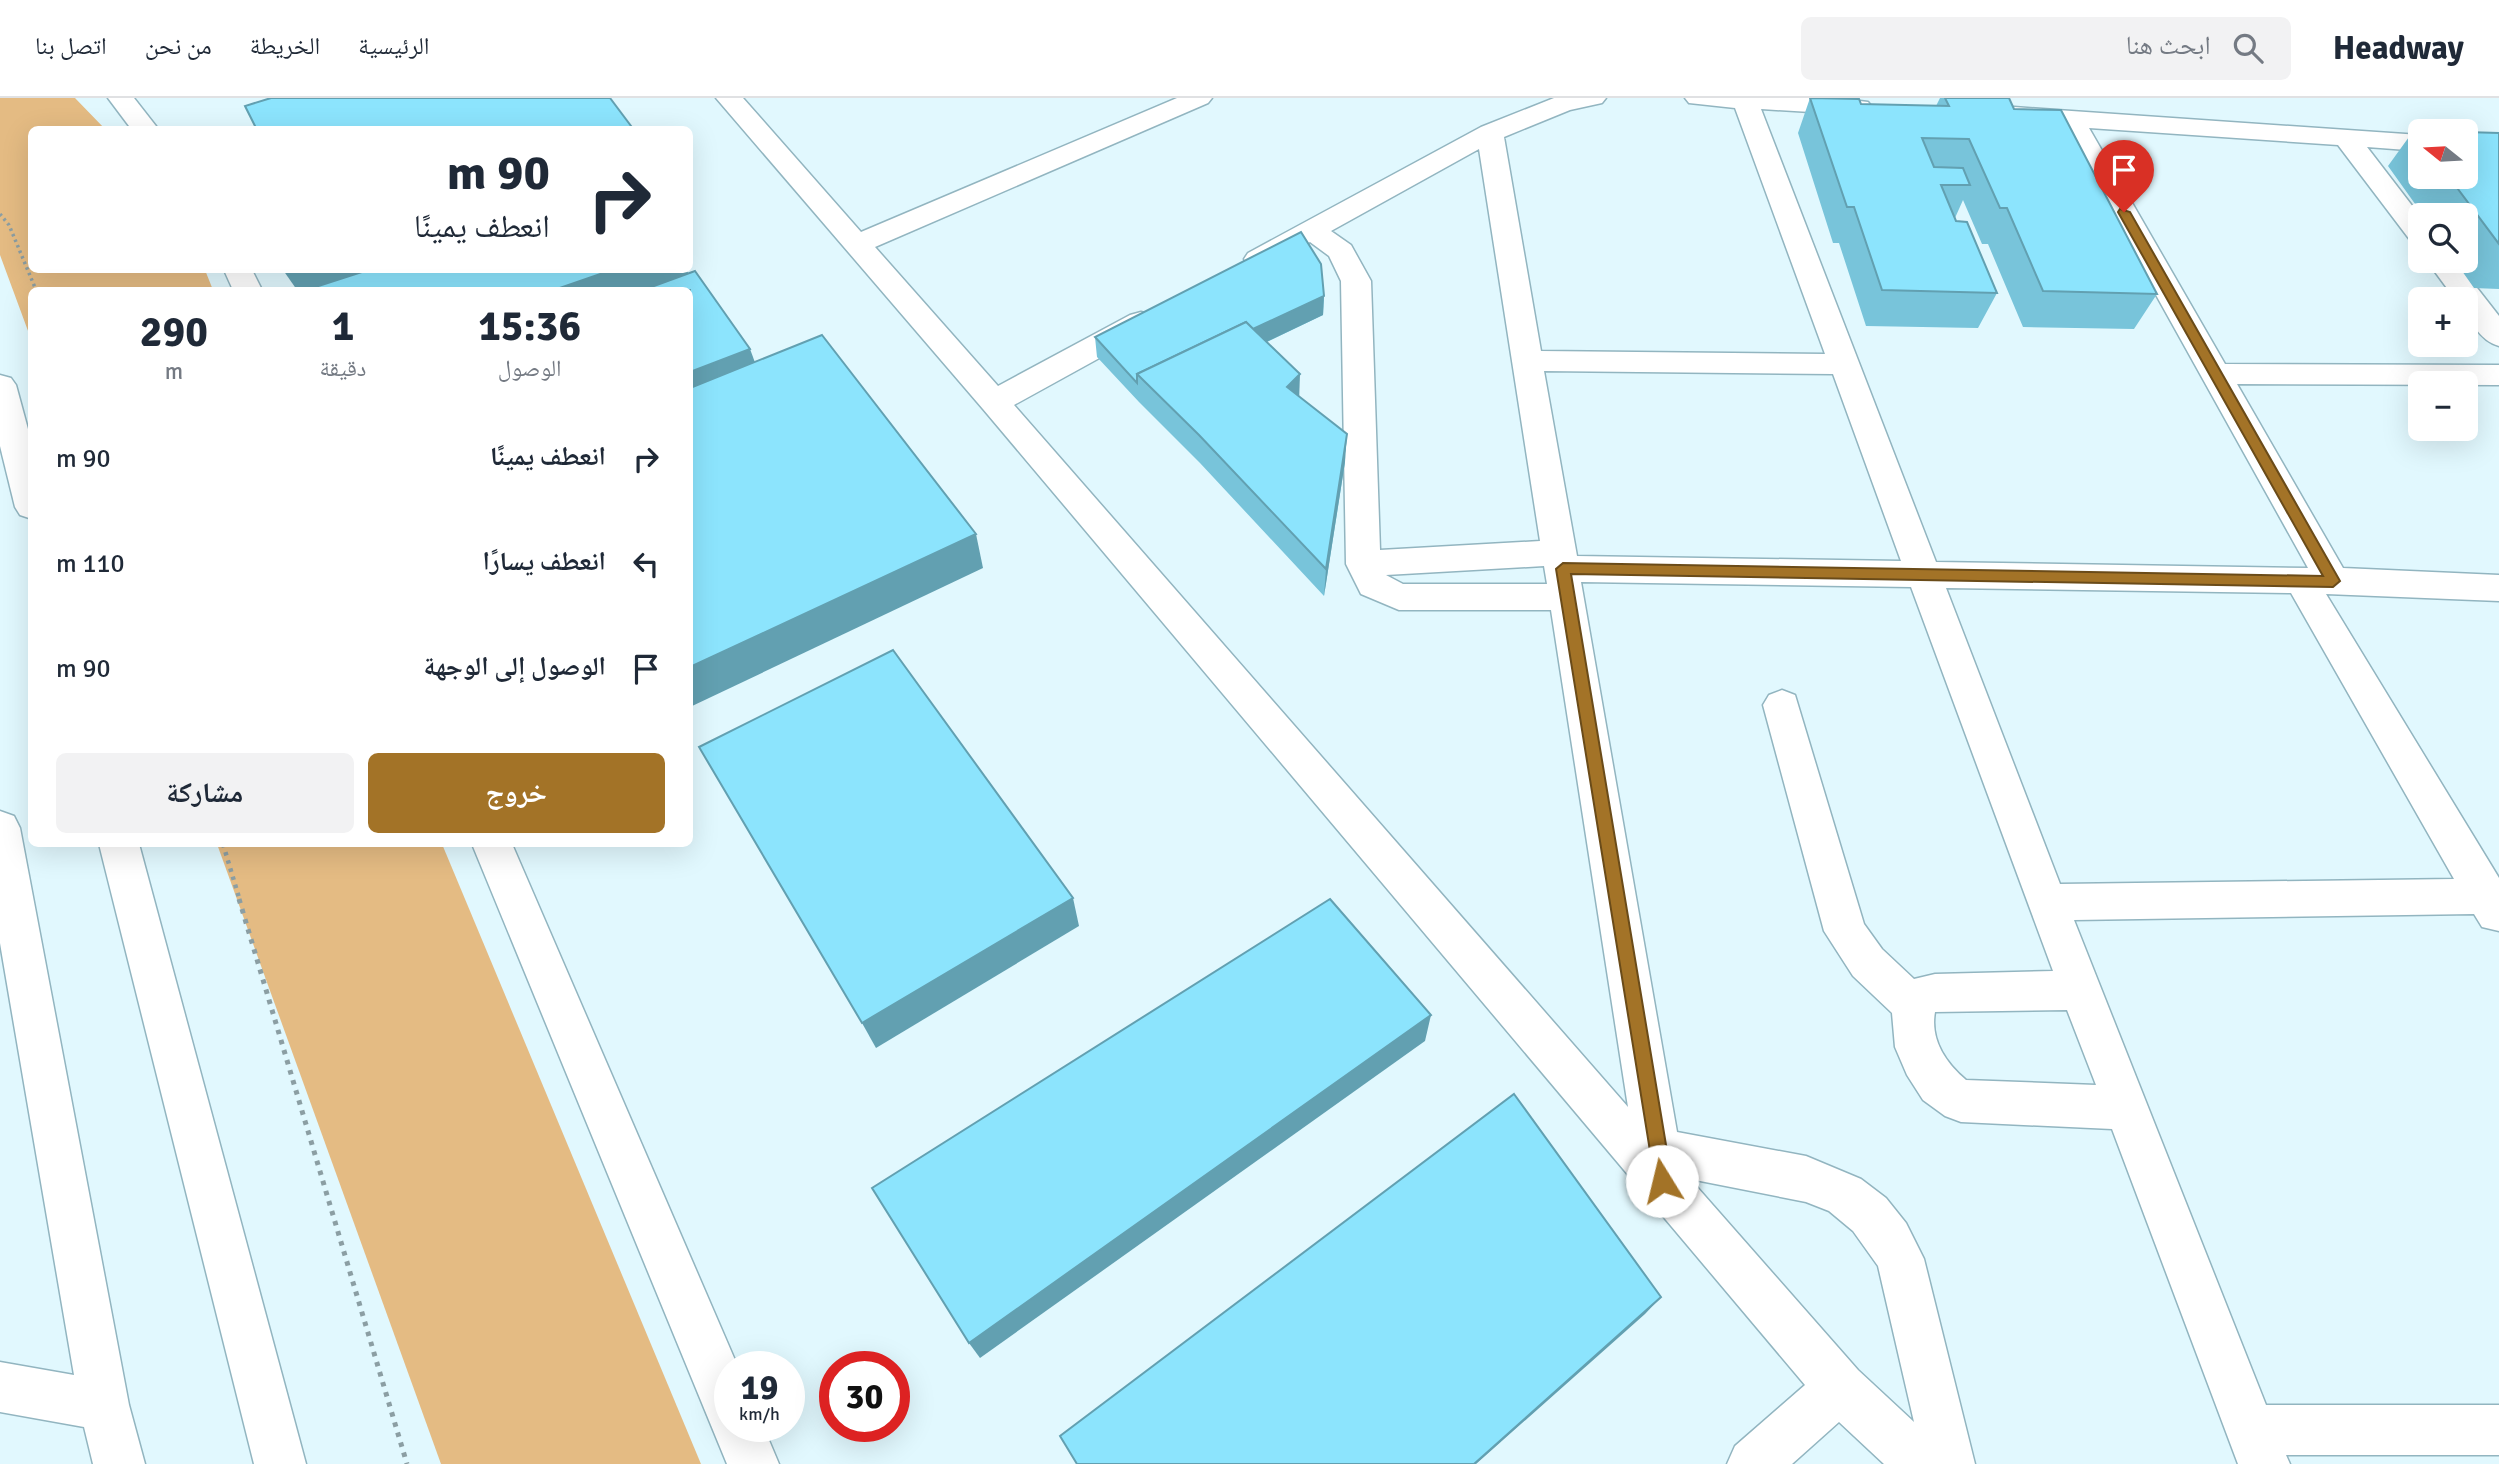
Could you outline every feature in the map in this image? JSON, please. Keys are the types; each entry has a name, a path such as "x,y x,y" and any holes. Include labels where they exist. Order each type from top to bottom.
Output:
{"main road":[{"path":"121,98 143,126"},
{"path":"729,98 1660,1166 1840,1388 1921,1464"},
{"path":"858,244 1199,98"},
{"path":"1238,269 1490,133 1564,103 1592,98"},
{"path":"1698,98 1881,108"},
{"path":"1745,101 2047,902 2257,1447 2499,1430"},
{"path":"1990,114 2408,142"},
{"path":"2047,902 2495,904 2317,581 2216,374 2071,118"},
{"path":"1490,133 1660,1166"},
{"path":"2346,138 2408,218"},
{"path":"1312,230 1349,260 1356,281 1363,564 1373,585 1399,597 1564,572"},
{"path":"2450,273 2498,335"},
{"path":"994,402 1165,309"},
{"path":"1528,361 1844,365"},
{"path":"2216,374 2499,375"},
{"path":"0,386 28,492"},
{"path":"1363,564 1564,572 1923,574 2317,581 2499,588"},
{"path":"1782,705 1845,931 1862,958 1886,984 1914,1005"},
{"path":"0,828 107,1440"},
{"path":"120,847 280,1464"},
{"path":"493,847 714,1370"},
{"path":"2081,990 1935,993 1922,996 1914,1005 1913,1029 1928,1072 1947,1094 1976,1103 2127,1108"},
{"path":"1660,1166 1822,1184 1864,1209 1885,1232 1900,1259 1949,1464"},
{"path":"0,1387 107,1440"},
{"path":"1753,1464 1840,1388"},
{"path":"744,1442 753,1464"}],"path":[{"path":"0,214 9,225 28,271"},
{"path":"224,847 408,1464"}],"shaded area":[{"path":"0,98 75,98 102,126 28,126 28,273 206,273 212,287 28,287 28,331 0,255"},
{"path":"218,847 443,847 701,1464 441,1464"}],"building":[{"path":"271,98 610,98 631,126 255,126 245,106"},
{"path":"1810,98 1859,99 1861,104 1949,106 1945,98 2009,98 2014,109 2061,110 2157,294 2043,291 2007,208 2000,208 1969,139 1922,138 1934,167 1963,168 1970,185 1941,185 1956,221 1967,222 1997,293 1882,290 1854,207 1847,207"},
{"path":"2478,132 2499,133 2499,244 2478,216 2478,203 2468,203 2458,189 2478,189"},
{"path":"1301,232 1321,264 1324,296 1253,329 1246,322 1137,374 1137,383 1095,337"},
{"path":"693,272 750,349 693,371 693,287 651,287"},
{"path":"359,273 603,273 563,287 315,287"},
{"path":"1246,322 1300,374 1287,387 1347,434 1326,569 1137,374"},
{"path":"822,335 976,534 693,666 693,387"},
{"path":"893,650 1073,898 862,1023 699,747"},
{"path":"1330,899 1431,1015 969,1343 872,1188"},
{"path":"1514,1094 1661,1297 1474,1464 1077,1464 1060,1436"}],"route":[{"path":"1662,1181 1563,569 2333,581 2124,212"}]}
